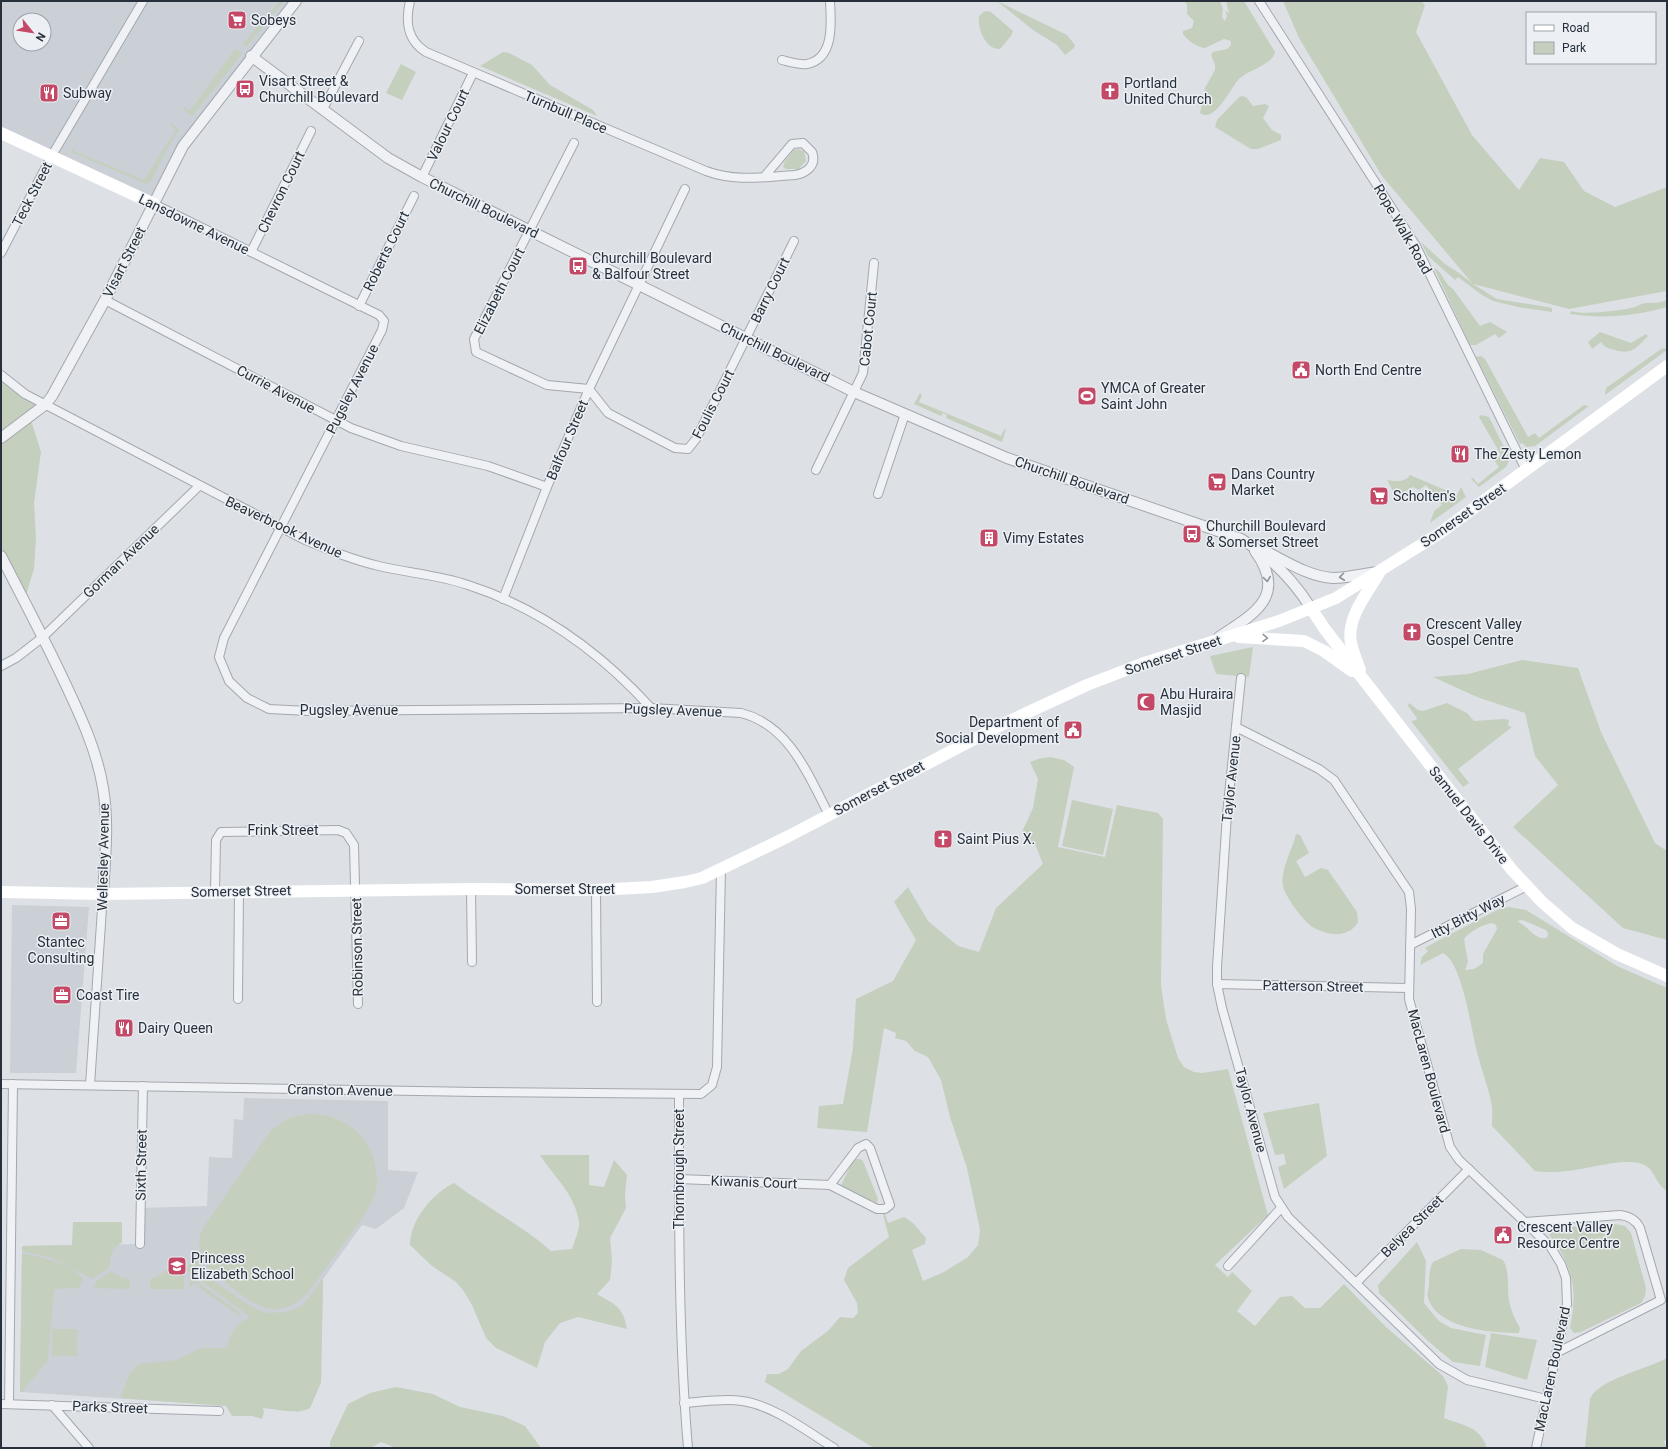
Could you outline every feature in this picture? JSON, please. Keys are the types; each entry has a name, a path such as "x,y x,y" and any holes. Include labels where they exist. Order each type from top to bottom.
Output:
{"main road":[{"name":"Lansdowne Avenue","path":"1,133 154,204"},
{"name":"Somerset Street","path":"1,892 103,894 214,891 472,889 596,890 652,887 702,878 829,815 932,760 1087,685 1139,665 1231,636 1336,598 1440,533 1667,366"},
{"path":"1362,679 1351,643 1350,632 1354,616 1380,571"},
{"name":"Samuel Davis Drive","path":"1311,608 1362,679 1487,841 1527,886 1572,928 1617,954 1667,976"},
{"path":"1231,636 1285,639 1304,642 1324,651 1362,679"}],"street":[{"name":"Teck Street","path":"1,253 51,157 126,26 142,1"},
{"name":"Visart Street","path":"1,438 46,404 59,386 105,300 183,146 296,1"},
{"name":"Turnbull Place","path":"410,1 408,25 414,42 432,55 706,171 735,179 764,177 804,173 812,164 812,152 803,143 792,144 764,177"},
{"path":"782,60 807,64 816,60 823,53 829,43 831,30 830,1"},
{"name":"Rope Walk Road","path":"1259,1 1418,250 1526,470"},
{"path":"323,110 359,41"},
{"name":"Churchill Boulevard","path":"252,56 388,158 422,177 854,392 1007,458 1226,534 1250,545 1283,572 1311,608"},
{"name":"Valour Court","path":"422,177 473,73"},
{"name":"Chevron Court","path":"251,252 311,131"},
{"path":"529,231 574,143"},
{"name":"Balfour Street","path":"503,599 547,488 589,389 685,189"},
{"name":"Roberts Court","path":"359,306 414,196"},
{"name":"Lansdowne Avenue","path":"154,204 381,316 384,321"},
{"name":"Elizabeth Court","path":"529,231 474,339 476,352 547,385 589,389"},
{"name":"Barry Court","path":"746,338 794,241"},
{"name":"Cabot Court","path":"816,470 863,373 874,263"},
{"name":"Currie Avenue","path":"105,300 336,421 363,433 401,446 488,466 547,488"},
{"name":"Pugsley Avenue","path":"384,321 382,330 224,638 219,657 229,681 247,698 269,708 308,711 652,708 741,713 752,716 776,730 794,751 829,815"},
{"name":"Foulis Court","path":"589,389 608,413 675,448 688,449 696,439 746,338"},
{"name":"Beaverbrook Avenue","path":"1,375 25,394 199,486 282,526 305,540 348,557 378,566 468,584 503,599 552,624 589,649 629,683 652,708"},
{"path":"878,494 905,414"},
{"name":"Gorman Avenue","path":"1,666 16,658 43,637 199,486"},
{"path":"1250,545 1307,571 1326,577 1335,578 1380,571"},
{"path":"1213,642 1258,610 1266,595 1268,579 1265,568 1250,545"},
{"name":"Wellesley Avenue","path":"1,556 43,637 81,718 99,770 106,819 103,894 90,1084"},
{"name":"Taylor Avenue","path":"1241,678 1227,814 1217,967 1218,984 1222,1008 1273,1192 1281,1208 1288,1217 1420,1346 1446,1369 1467,1380 1480,1384 1546,1399"},
{"name":"MacLaren Boulevard","path":"1236,727 1324,772 1338,784 1409,892 1411,909 1408,988 1450,1147 1457,1158 1543,1239 1557,1255 1566,1278 1567,1304 1536,1448"},
{"name":"Frink Street","path":"214,891 216,840 222,832 227,830 338,830 346,833 354,845 356,890"},
{"name":"Thornbrough Street","path":"688,1448 684,1403 679,1274 679,1095 694,1095 706,1092 712,1084 717,1068 721,869"},
{"name":"Itty Bitty Way","path":"1410,945 1527,886"},
{"path":"472,889 472,962"},
{"name":"Robinson Street","path":"356,890 358,1004"},
{"path":"596,890 597,1002"},
{"path":"238,999 239,891"},
{"name":"Patterson Street","path":"1218,984 1408,988"},
{"name":"Cranston Avenue","path":"1,1084 90,1084 679,1095"},
{"path":"5,1404 13,1084"},
{"name":"Sixth Street","path":"140,1244 143,1086"},
{"name":"Kiwanis Court","path":"679,1179 830,1185 878,1209 885,1209 890,1205 890,1201 870,1148 866,1144 858,1148 830,1185"},
{"name":"Belyea Street","path":"1356,1283 1469,1169"},
{"path":"1228,1266 1281,1208"},
{"path":"1525,1222 1620,1215 1629,1217 1635,1221 1640,1228 1661,1300 1556,1353"},
{"path":"684,1403 729,1400 752,1403 774,1413 834,1448"},
{"name":"Parks Street","path":"5,1404 219,1411"},
{"path":"52,1405 90,1448"}],"shaded area":[{"path":"1,1 296,1 194,130 154,204 1,133"},
{"path":"12,905 89,907 76,1073 10,1073"},
{"name":"Princess Elizabeth School","path":"244,1098 388,1101 388,1170 418,1172 404,1208 376,1229 362,1225 323,1279 321,1382 310,1408 297,1412 293,1410 20,1392 22,1246 140,1244 141,1208 207,1206 209,1157 232,1158 234,1119 243,1120"}],"green space":[{"path":"280,1 284,1 247,46 242,45"},
{"path":"997,1 1067,35 1075,45 1074,48 1065,55 1057,45 1033,30"},
{"path":"1184,1 1220,1 1223,9 1222,17 1225,21 1227,16 1225,11 1229,13 1226,1 1244,1 1275,52 1270,60 1265,64 1239,79 1217,109 1206,115 1200,113 1205,88 1215,70 1215,65 1211,55 1213,52 1227,49 1231,45 1231,41 1224,39 1205,48 1196,45 1185,37 1183,31 1192,28 1194,21 1187,14 1187,4"},
{"path":"1283,1 1421,1 1425,5 1416,32 1472,135 1519,190 1540,158 1564,162 1584,191 1615,207 1667,187 1667,291 1569,309 1473,284 1497,299 1552,308 1552,312 1518,307 1493,301 1482,295 1458,277 1455,280 1428,256 1421,242 1445,264 1472,283 1382,176 1299,38"},
{"path":"985,11 991,12 1013,31 1011,36 1000,49 990,46 986,42 981,32 979,26 979,16"},
{"path":"235,49 241,52 241,55 192,116 182,109 184,107 190,111"},
{"path":"503,52 509,53 532,65 550,85 593,110 597,116 480,66"},
{"path":"401,64 416,72 402,100 386,93"},
{"path":"1239,97 1246,97 1253,106 1265,104 1269,106 1263,118 1272,130 1281,135 1281,140 1258,149 1251,149 1215,127 1217,120"},
{"path":"171,123 179,130 167,149 151,181 147,184 71,152 76,143 74,151 144,180 176,130 170,125"},
{"path":"799,149 804,151 806,161 798,169 786,169 783,167 785,161 794,150"},
{"path":"1434,268 1440,272 1480,326 1490,322 1507,332 1499,338 1495,334 1476,345 1470,345"},
{"path":"1667,300 1667,307 1643,313 1619,316 1582,316 1570,314 1571,311 1592,313 1621,310 1645,303 1657,303"},
{"path":"1600,332 1631,343 1646,334 1648,336 1637,347 1626,352 1604,346 1601,342 1592,349 1588,342"},
{"path":"1665,348 1667,350 1605,395 1606,388 1661,349"},
{"path":"1481,356 1485,359 1528,437 1535,433 1539,438 1584,405 1589,406 1535,446 1527,447 1522,443 1520,444 1476,357"},
{"path":"1,375 46,404 30,417 41,452 34,503 36,538 34,569 24,601 1,556"},
{"path":"920,393 922,395 919,402 1001,436 1006,429 1002,442 946,418 947,415 943,413 941,416 914,404"},
{"path":"1481,415 1489,417 1510,459 1506,467 1479,487 1471,479 1473,478 1478,484 1499,467 1494,460 1501,455 1479,417"},
{"path":"1410,475 1457,495 1461,487 1466,497 1430,523 1434,511 1442,505 1426,485 1419,490 1413,487 1396,496 1387,480 1403,480 1408,478"},
{"path":"1253,647 1249,677 1216,674 1210,656"},
{"path":"1522,660 1578,668 1601,732 1655,843 1667,851 1667,940 1623,928 1513,827 1558,785 1535,756 1525,713 1477,697 1433,677 1468,674"},
{"path":"1409,703 1418,710 1423,711 1447,703 1467,713 1474,721 1504,719 1509,720 1508,726 1512,727 1458,769 1469,783 1463,787 1411,721 1416,720 1417,718 1408,706"},
{"path":"1050,757 1064,760 1074,767 1058,847 1105,857 1117,805 1158,813 1163,819 1161,986 1166,1019 1178,1058 1184,1067 1194,1072 1202,1073 1228,1069 1268,1215 1215,1265 1228,1277 1232,1272 1252,1291 1237,1311 1255,1326 1280,1297 1292,1296 1305,1308 1320,1308 1344,1284 1386,1327 1443,1376 1448,1386 1444,1418 1465,1425 1476,1431 1484,1441 1487,1448 874,1448 765,1382 767,1374 779,1374 788,1369 801,1351 828,1331 840,1317 853,1318 858,1313 857,1303 844,1280 848,1268 889,1237 883,1214 885,1214 888,1223 904,1217 913,1223 926,1238 925,1244 912,1250 923,1281 944,1272 968,1257 978,1245 980,1230 967,1168 950,1117 941,1080 928,1057 915,1051 906,1041 895,1038 896,1033 884,1028 867,1132 817,1128 819,1106 843,1104 853,1048 856,999 893,981 916,940 894,902 908,887 928,921 958,946 979,952 996,908 1043,864 1035,844 1029,846 1022,832 1033,808 1038,779 1030,762"},
{"path":"1072,800 1113,809 1103,855 1062,846"},
{"path":"1296,834 1300,835 1309,853 1296,861 1305,877 1321,868 1328,870 1357,912 1358,922 1349,931 1332,934 1314,928 1301,915 1287,896 1283,886 1283,873"},
{"path":"1509,907 1526,910 1617,966 1667,988 1667,1191 1663,1188 1649,1168 1639,1163 1621,1162 1560,1172 1535,1171 1492,1126 1492,1110 1488,1088 1478,1055 1465,996 1455,969 1450,959 1443,953 1420,965 1422,957 1428,951 1425,948 1499,909","holes":["1522,920 1546,930 1548,934 1547,938 1535,935 1517,921","1492,923 1496,925 1497,929 1483,954 1483,963 1474,969 1465,970 1468,962 1464,939 1476,929"]},
{"path":"1319,1103 1327,1156 1284,1189 1278,1167 1286,1164 1284,1154 1275,1155 1263,1113"},
{"path":"306,1114 330,1117 350,1126 359,1133 366,1142 375,1164 377,1187 372,1202 361,1221 306,1295 296,1303 286,1307 278,1309 266,1308 244,1297 211,1271 203,1260 201,1253 201,1233 204,1226 271,1130 287,1119"},
{"path":"540,1155 589,1155 589,1185 604,1187 614,1160 627,1175 625,1195 626,1208 610,1238 612,1261 610,1280 597,1294 617,1307 623,1315 627,1329 578,1317 560,1323 545,1342 537,1368 496,1348 486,1338 472,1305 463,1290 456,1282 432,1266 410,1245 414,1226 424,1208 438,1193 454,1183 528,1233 551,1251 572,1249 579,1225 577,1212 569,1194"},
{"path":"856,1159 863,1161 878,1199 877,1203 840,1188 851,1164"},
{"path":"73,1222 122,1222 122,1243 113,1250 109,1268 92,1279 52,1258 22,1251 22,1246 72,1245"},
{"path":"1615,1224 1625,1226 1631,1233 1646,1288 1645,1296 1641,1303 1581,1332 1574,1333 1570,1328 1574,1296 1569,1269 1561,1252 1549,1233 1555,1228"},
{"path":"1417,1242 1426,1261 1424,1303 1439,1321 1451,1328 1486,1335 1480,1366 1453,1362 1428,1341 1379,1293 1378,1285"},
{"path":"1461,1249 1481,1250 1503,1260 1507,1269 1509,1301 1513,1315 1520,1328 1519,1333 1495,1332 1467,1327 1454,1323 1443,1317 1434,1308 1428,1298 1430,1274 1433,1262"},
{"path":"22,1254 37,1256 64,1265 79,1274 83,1279 79,1288 54,1289 48,1360 22,1392 20,1392"},
{"path":"196,1254 201,1267 211,1279 250,1306 267,1313 286,1312 302,1306 323,1279 321,1382 310,1408 306,1410 294,1411 263,1408 264,1412 262,1419 252,1416 232,1416 226,1406 120,1398 130,1373 139,1364 177,1360 201,1348 227,1348 236,1326 248,1319 249,1316 186,1270"},
{"path":"171,1266 175,1266 184,1273 184,1289 150,1289 150,1279 161,1275"},
{"path":"111,1271 121,1277 130,1279 130,1289 94,1288 96,1282"},
{"path":"190,1277 238,1311 240,1316 201,1289 198,1284 193,1284 189,1289"},
{"path":"52,1329 77,1329 77,1356 52,1356"},
{"path":"1491,1333 1537,1340 1527,1380 1485,1367"},
{"path":"1667,1358 1667,1437 1664,1442 1667,1448 1585,1448 1590,1399 1595,1392 1613,1380"},
{"path":"396,1387 433,1394 460,1407 503,1416 525,1426 541,1448 396,1448 381,1442 371,1448 330,1448 330,1442 348,1404 370,1393"}],"place":[{"name":"Sobeys","path":"237,20"},
{"name":"Visart Street & Churchill Boulevard","path":"245,89"},
{"name":"Portland United Church","path":"1110,91"},
{"name":"Subway","path":"49,93"},
{"name":"Churchill Boulevard & Balfour Street","path":"578,266"},
{"name":"North End Centre","path":"1301,370"},
{"name":"YMCA of Greater Saint John","path":"1087,396"},
{"name":"The Zesty Lemon","path":"1460,454"},
{"name":"Dans Country Market","path":"1217,482"},
{"name":"Scholten's","path":"1379,496"},
{"name":"Churchill Boulevard & Somerset Street","path":"1192,534"},
{"name":"Vimy Estates","path":"989,538"},
{"name":"Crescent Valley Gospel Centre","path":"1412,632"},
{"name":"Abu Huraira Masjid","path":"1146,702"},
{"name":"Department of Social Development","path":"1073,730"},
{"name":"Saint Pius X.","path":"943,839"},
{"name":"Stantec Consulting","path":"61,921"},
{"name":"Coast Tire","path":"62,995"},
{"name":"Dairy Queen","path":"124,1028"},
{"name":"Crescent Valley Resource Centre","path":"1503,1235"},
{"name":"Princess Elizabeth School","path":"177,1266"}]}
